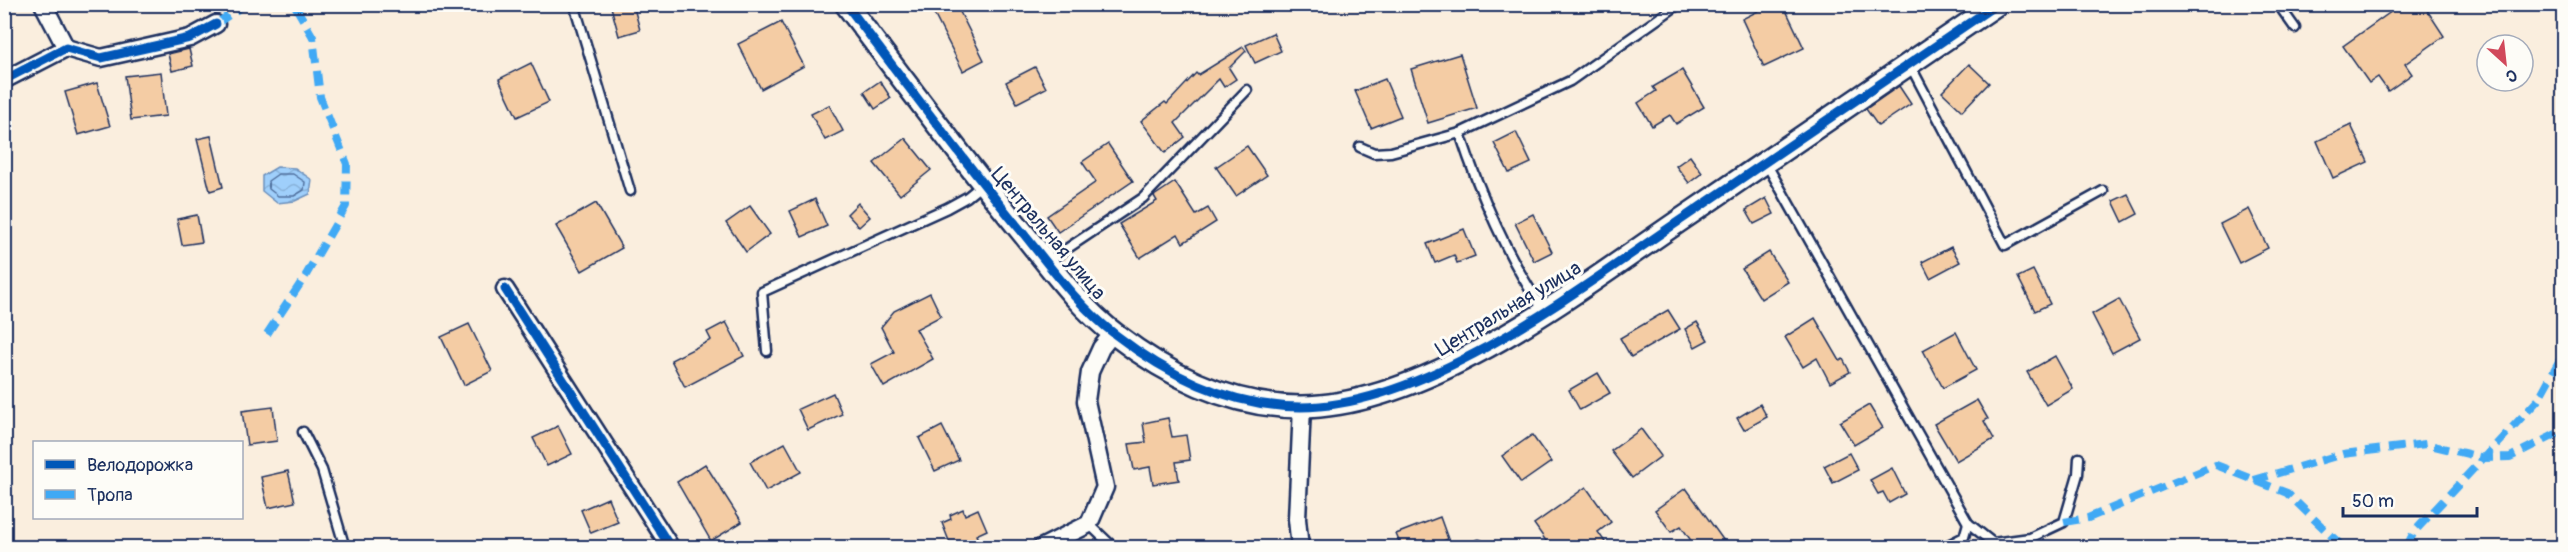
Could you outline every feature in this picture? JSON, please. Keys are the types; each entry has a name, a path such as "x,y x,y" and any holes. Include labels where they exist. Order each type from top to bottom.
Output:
{"street":[{"path":"43,4 66,48"},
{"name":"Центральная улица","path":"846,4 983,184 1047,262 1113,333 1164,368 1207,389 1257,403 1302,407 1362,399 1405,385 1465,358 1545,311 1996,4"},
{"path":"4,80 66,48 101,58 190,38 216,24"},
{"path":"505,289 670,548"},
{"path":"1041,548 1089,524 1105,487 1086,401 1090,372 1101,348 1113,333"},
{"path":"1300,548 1297,519 1302,407"}],"lane":[{"path":"574,4 630,191"},
{"path":"1360,147 1374,153 1391,152 1460,133 1570,81 1679,4"},
{"path":"2278,4 2295,28"},
{"path":"1909,63 2005,245 2103,191"},
{"path":"1047,262 1143,198 1247,90"},
{"path":"1460,133 1472,170 1527,286 1545,311"},
{"path":"1766,162 1968,523 1993,543 2030,538 2064,522 2078,474 2079,458"},
{"path":"767,351 762,292 947,208 967,197 983,184"},
{"path":"303,432 322,470 345,548"},
{"path":"1941,548 1964,537 1968,523"},
{"path":"1089,524 1114,548"}],"water":[{"path":"277,167 295,168 312,180 310,194 295,201 277,203 262,191 262,176"}],"building":[{"path":"633,4 640,30 619,36 611,7"},
{"path":"942,4 956,4 984,60 963,71 932,10"},
{"path":"1772,4 1783,4 1804,48 1764,67 1742,19"},
{"path":"2402,4 2423,4 2444,36 2405,64 2412,74 2388,91 2378,77 2369,83 2343,46"},
{"path":"781,22 804,66 761,89 738,44"},
{"path":"1273,33 1281,51 1255,63 1246,45"},
{"path":"1243,47 1246,51 1229,68 1236,79 1224,87 1219,79 1175,123 1185,137 1165,153 1141,121 1165,102 1167,104 1196,73 1198,75"},
{"path":"189,49 193,66 172,71 168,54"},
{"path":"1460,54 1477,108 1428,123 1411,69"},
{"path":"531,63 549,102 517,117 499,79"},
{"path":"1969,64 1989,83 1962,111 1942,92"},
{"path":"1035,67 1046,88 1017,103 1006,82"},
{"path":"1682,70 1704,107 1676,124 1670,115 1652,126 1638,103 1656,91 1653,87"},
{"path":"161,72 166,116 131,120 125,76"},
{"path":"1385,79 1401,116 1371,128 1355,91"},
{"path":"880,81 891,98 875,109 864,92"},
{"path":"97,83 110,126 78,135 65,92"},
{"path":"1899,86 1911,104 1878,126 1866,109"},
{"path":"829,105 843,131 825,140 811,114"},
{"path":"2351,125 2368,162 2333,178 2317,141"},
{"path":"1516,132 1531,163 1509,173 1494,143"},
{"path":"211,136 223,187 210,191 197,139"},
{"path":"905,138 931,170 900,195 874,163"},
{"path":"1108,144 1133,181 1058,232 1047,216 1096,182 1082,162"},
{"path":"1247,146 1267,175 1236,196 1216,167"},
{"path":"1690,156 1702,173 1689,183 1676,166"},
{"path":"1175,182 1196,215 1208,208 1216,222 1183,243 1178,234 1140,258 1119,224 1157,201 1154,196"},
{"path":"2128,194 2138,214 2123,222 2113,201"},
{"path":"1766,198 1774,214 1754,224 1746,210"},
{"path":"815,199 827,226 802,237 790,211"},
{"path":"596,203 622,248 582,271 556,226"},
{"path":"858,203 870,217 859,227 847,214"},
{"path":"750,206 770,234 746,252 726,223"},
{"path":"2249,209 2268,248 2239,263 2220,224"},
{"path":"1533,214 1552,252 1534,261 1515,223"},
{"path":"197,215 202,242 182,245 177,219"},
{"path":"1464,229 1475,256 1457,263 1454,255 1435,263 1427,244"},
{"path":"1951,247 1960,262 1930,278 1922,262"},
{"path":"1769,252 1788,282 1761,299 1742,269"},
{"path":"2033,270 2050,304 2035,311 2018,277"},
{"path":"930,293 941,316 916,329 933,359 884,387 871,364 894,352 881,327 894,311"},
{"path":"2119,299 2140,338 2112,353 2092,314"},
{"path":"1668,310 1680,329 1631,357 1620,338"},
{"path":"1815,318 1840,361 1843,359 1850,372 1830,383 1817,358 1803,367 1785,337"},
{"path":"726,322 744,356 685,387 671,360 711,340 707,332"},
{"path":"1697,322 1708,340 1695,347 1685,329"},
{"path":"469,324 492,371 464,385 441,337"},
{"path":"1956,332 1976,370 1943,388 1923,350"},
{"path":"2055,356 2073,389 2046,405 2027,372"},
{"path":"1598,373 1610,393 1580,410 1569,390"},
{"path":"833,393 842,414 808,430 798,409"},
{"path":"1977,400 1988,419 1984,421 1994,439 1956,461 1934,424"},
{"path":"1760,404 1767,417 1744,430 1737,418"},
{"path":"1869,405 1883,428 1854,445 1840,422"},
{"path":"273,407 277,441 247,445 242,411"},
{"path":"1168,418 1172,437 1186,435 1190,460 1176,462 1179,480 1153,484 1150,467 1134,470 1129,444 1146,442 1143,423"},
{"path":"558,426 572,454 547,466 533,438"},
{"path":"942,426 959,460 935,471 919,438"},
{"path":"1641,429 1661,456 1632,478 1611,451"},
{"path":"1532,435 1551,462 1521,483 1502,456"},
{"path":"785,443 801,472 766,491 750,462"},
{"path":"1849,453 1858,470 1833,483 1824,466"},
{"path":"705,464 742,522 711,541 677,482"},
{"path":"1892,468 1905,494 1889,503 1883,492 1878,494 1870,480"},
{"path":"288,471 295,502 268,508 261,477"},
{"path":"1586,487 1611,522 1598,532 1605,542 1597,548 1551,548 1534,524"},
{"path":"1686,488 1729,548 1696,548 1681,526 1671,532 1655,510"},
{"path":"608,498 618,522 591,533 581,510"},
{"path":"963,509 965,515 978,509 987,530 976,535 978,539 960,546 959,543 951,546 942,523 951,519 950,515"},
{"path":"1440,517 1448,539 1427,548 1402,548 1396,534"}],"marked path":[{"path":"216,24 245,4"},
{"path":"267,334 306,275 346,206 347,164 320,97 313,37 294,4"},
{"path":"2406,548 2414,532 2538,400 2564,352"},
{"path":"2254,480 2343,454 2426,444 2484,458 2510,457 2564,430"},
{"path":"2064,522 2088,518 2216,465 2287,493 2344,548"}],"cycle path":[{"path":"846,4 1000,205 1090,313 1136,350 1202,386 1250,402 1301,407 1351,401 1401,387 1452,365 1503,338 1552,308 1997,4"},
{"path":"4,80 66,48 101,58 190,38 216,24"},
{"path":"505,289 671,548"}]}
